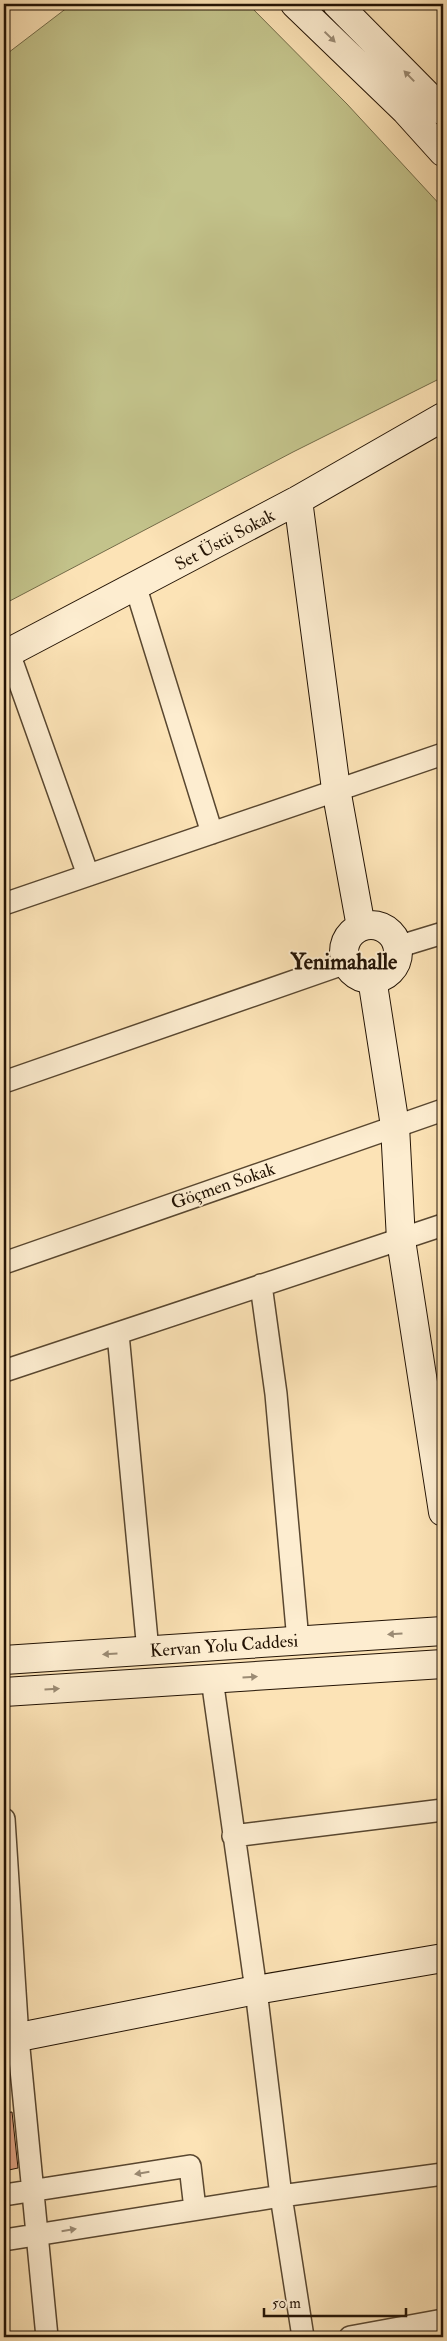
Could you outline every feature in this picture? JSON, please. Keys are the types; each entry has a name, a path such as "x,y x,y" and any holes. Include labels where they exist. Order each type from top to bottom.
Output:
{"street":[{"path":"295,4 406,111 443,152"},
{"path":"337,4 443,111"},
{"name":"Set Üstü Sokak","path":"6,654 136,588 443,418"},
{"path":"298,500 336,789 361,927"},
{"path":"136,588 212,833"},
{"path":"6,654 88,875"},
{"path":"4,904 443,754"},
{"path":"373,925 384,928 392,936 397,947 394,964 389,972 372,978 357,974 346,963 344,956 346,941 355,930 361,927 373,925"},
{"path":"397,947 443,933"},
{"path":"4,1082 346,963"},
{"path":"372,978 395,1126 401,1240 443,1512"},
{"name":"Göçmen Sokak","path":"4,1263 443,1110"},
{"path":"4,1371 443,1226"},
{"path":"261,1285 276,1394 298,1641"},
{"path":"118,1334 148,1651"},
{"name":"Kervan Yolu Caddesi","path":"4,1660 443,1631"},
{"name":"Kervan Yolu Caddesi","path":"4,1692 443,1664"},
{"path":"212,1679 256,1990 281,2196 302,2337"},
{"path":"233,1836 443,1810"},
{"path":"4,1819 11,2039 34,2190 48,2337"},
{"path":"11,2039 256,1990 443,1958"},
{"path":"4,2195 190,2166 195,2209"},
{"path":"4,2240 281,2196 443,2174"},
{"path":"350,2337 443,2320"}],"green space":[{"path":"72,4 248,4 347,104 443,208 443,377 293,452 4,604 4,56"}],"building":[{"path":"12,2112 18,2168 4,2171 4,2113"}],"district":[{"name":"Yenimahalle","path":"344,962"}]}
